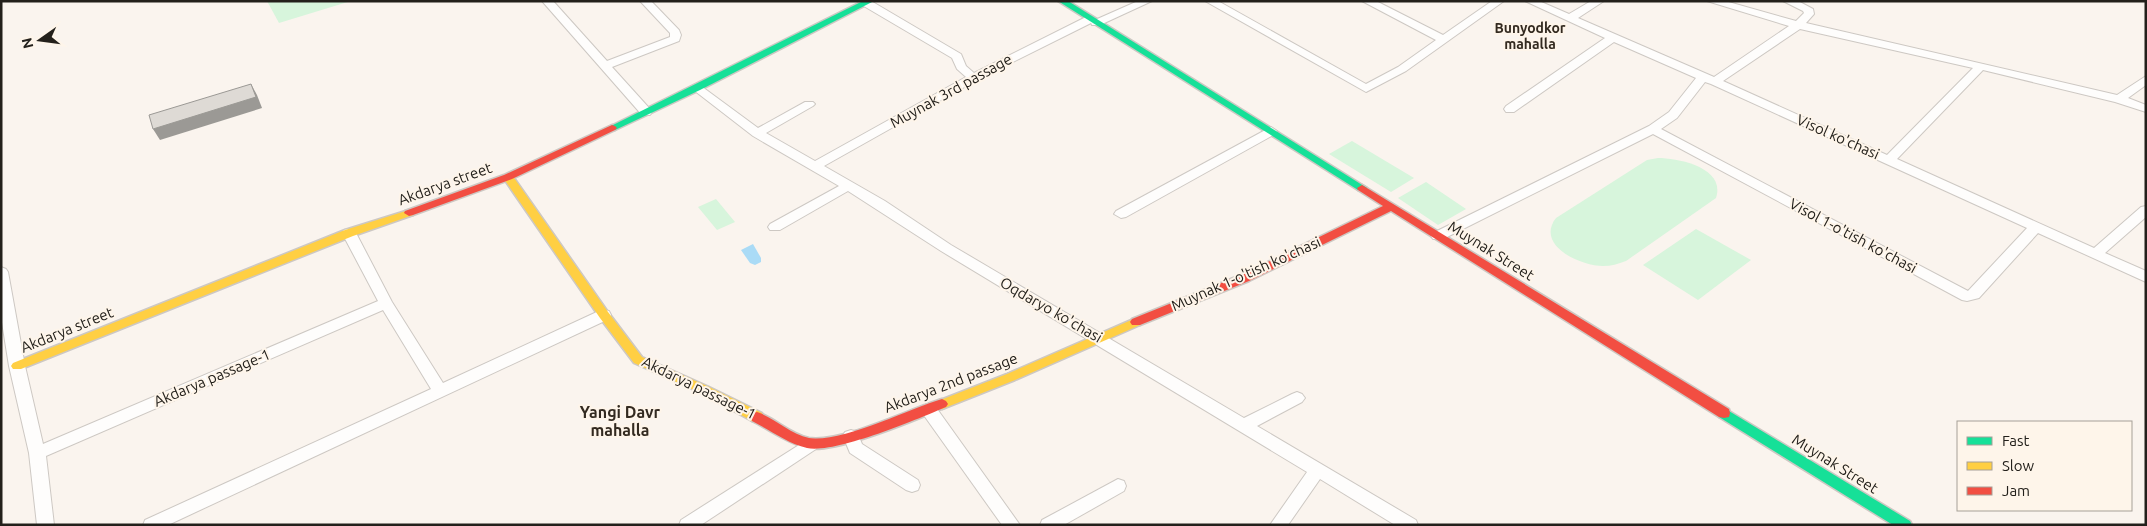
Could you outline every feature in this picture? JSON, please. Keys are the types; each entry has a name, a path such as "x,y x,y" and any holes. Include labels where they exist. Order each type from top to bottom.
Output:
{"street":[{"path":"547,1 646,112"},
{"path":"604,66 674,39 676,35 674,32 646,1"},
{"name":"Muynak Street","path":"1062,1 1905,525"},
{"name":"Muynak 3rd passage","path":"814,167 973,78 1094,21 1147,1"},
{"path":"1210,1 1366,89 1402,69 1499,1"},
{"path":"1367,1 1445,40"},
{"name":"Visol ko'chasi","path":"1530,1 1709,79 2146,277"},
{"path":"1570,18 1599,1"},
{"path":"1712,1 1798,25 2119,99 2146,109"},
{"path":"1438,236 1653,129 1673,115 1709,79 1798,25 1809,14 1808,9 1788,1"},
{"path":"868,2 957,56 961,67 973,78"},
{"name":"Akdarya street","path":"17,366 349,233 416,211 508,177 697,88 868,2"},
{"path":"1510,109 1613,37"},
{"path":"1889,160 1981,66"},
{"path":"2119,99 2146,80"},
{"name":"Oqdaryo ko'chasi","path":"697,88 757,133 880,204 946,248 1099,337 1410,525"},
{"path":"757,133 809,104"},
{"name":"Visol 1-o'tish ko'chasi","path":"1653,129 1966,296 1974,294 2036,227"},
{"path":"1120,214 1270,131"},
{"name":"Akdarya passage-1","path":"508,177 604,315 638,360 705,390 810,444"},
{"path":"775,227 848,186"},
{"name":"Muynak 1-o'tish ko'chasi","path":"1099,337 1245,278 1391,206"},
{"path":"2095,254 2146,210"},
{"path":"349,233 386,303 440,391"},
{"path":"1,272 17,366 37,453 46,525"},
{"name":"Akdarya passage-1","path":"37,453 386,303"},
{"path":"151,525 604,315"},
{"name":"Akdarya 2nd passage","path":"810,444 833,441 898,422 1011,377 1099,337"},
{"path":"1244,424 1297,398"},
{"path":"928,410 1012,525"},
{"path":"851,436 856,448 912,485"},
{"path":"687,525 810,444"},
{"path":"1278,525 1318,470"},
{"path":"1048,525 1118,486"}],"green space":[{"path":"267,1 351,1 279,23"},
{"path":"1352,141 1414,178 1391,192 1329,154"},
{"path":"1658,158 1688,163 1708,172 1714,179 1717,188 1716,198 1626,261 1617,264 1603,266 1583,262 1572,258 1556,245 1551,237 1551,228 1556,218 1647,160"},
{"path":"1426,182 1466,209 1438,225 1398,198"},
{"path":"716,199 735,222 717,230 698,207"},
{"path":"1696,229 1751,260 1698,300 1643,265"}],"water":[{"path":"753,244 761,258 761,262 755,265 750,263 741,250"}],"building":[{"path":"251,84 256,97 153,129 149,115"}],"traffic: fast":[{"path":"612,128 697,88 870,1"},
{"path":"1062,1 1362,188"},
{"path":"1724,413 1905,525"}],"traffic: slow":[{"path":"508,177 604,315 638,360 705,390 757,417"},
{"path":"17,366 349,233 409,213"},
{"path":"942,404 1011,377 1136,322"}],"traffic: jam":[{"path":"409,213 508,177 612,128"},
{"path":"1362,188 1724,413"},
{"path":"1136,322 1245,278 1391,206"},
{"path":"757,417 796,438 809,443 820,443 854,436 942,404"}],"district":[{"name":"Bunyodkor mahalla","path":"1530,36"},
{"name":"Yangi Davr mahalla","path":"620,421"}]}
